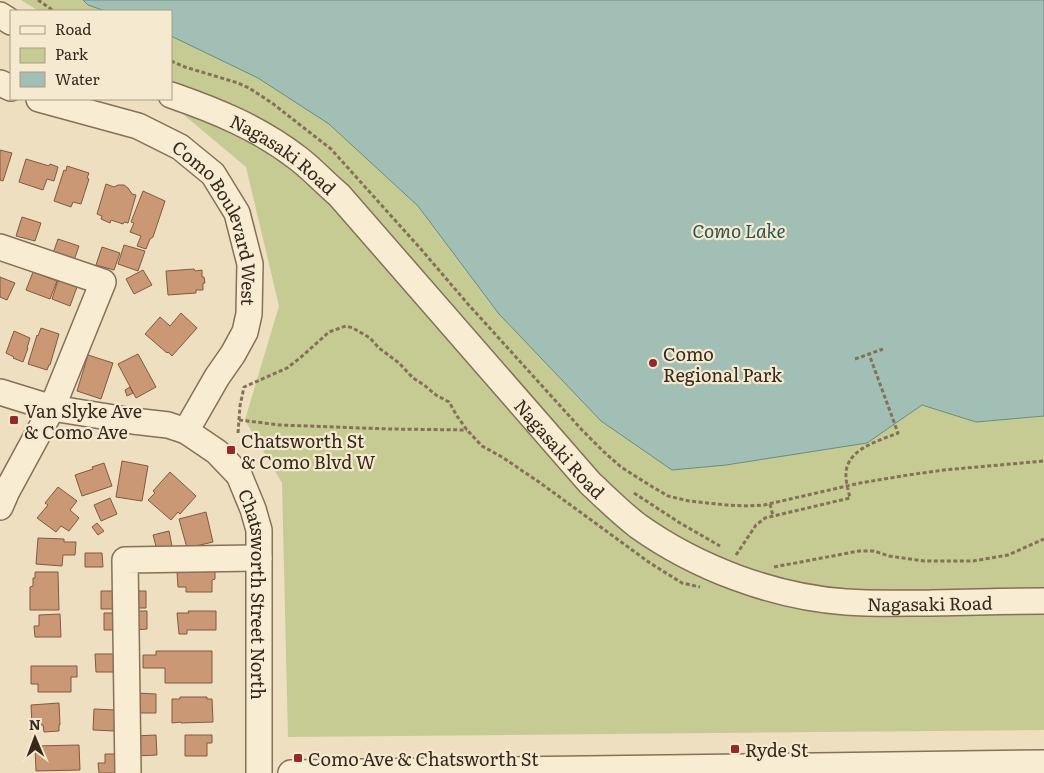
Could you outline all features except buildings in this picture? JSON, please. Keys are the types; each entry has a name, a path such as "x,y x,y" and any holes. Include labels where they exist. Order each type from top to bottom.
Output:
{"street":[{"name":"Nagasaki Road","path":"172,95 239,121 260,132 300,160 338,196 590,483 638,526 690,558 751,583 779,592 845,602 876,604 1044,601"},
{"name":"Como Boulevard West","path":"43,100 138,126 180,147 214,174 237,213 250,264 249,314 245,332 186,432"},
{"path":"0,247 103,282 52,408 0,507"},
{"name":"Chatsworth Street North","path":"0,392 52,408 168,425 186,432 217,452 239,475 253,509 259,530 259,773"},
{"path":"128,773 125,560 259,558"},
{"path":"291,773 890,769 1044,763"}],"path":[{"path":"38,0 53,10"},
{"path":"172,61 249,88 272,103 331,149 467,303 602,451 621,467 668,496 689,501 726,505 770,504 860,483 944,470 1044,461"},
{"path":"238,433 244,387 286,368 329,332 346,326 353,328 370,338 413,378 449,402 467,430 482,446 539,482 650,563 682,582 702,588"},
{"path":"855,359 883,349"},
{"path":"725,573 756,525 764,518 850,498 846,467 852,457 862,449 898,433 869,354"},
{"path":"239,420 280,425 467,430"},
{"path":"770,504 773,516"},
{"path":"770,568 859,551 874,551 889,556 924,561 973,561 1008,555 1044,539"}],"green space":[{"name":"Como Regional Park","path":"21,0 1044,0 1044,730 288,737 282,483 245,420 279,306 246,167 166,100 172,100 172,10 37,10"}],"water":[{"name":"Como Lake","path":"83,0 1044,0 1044,416 976,422 922,405 867,443 726,465 672,470 601,421 499,314 418,206 329,124 258,78 172,36 172,10 102,10 88,5"}],"place":[{"name":"Como Regional Park","path":"653,363"},
{"name":"Van Slyke Ave & Como Ave","path":"14,420"},
{"name":"Chatsworth St & Como Blvd W","path":"231,450"},
{"name":"Ryde St","path":"735,749"},
{"name":"Como Ave & Chatsworth St","path":"298,758"}]}
